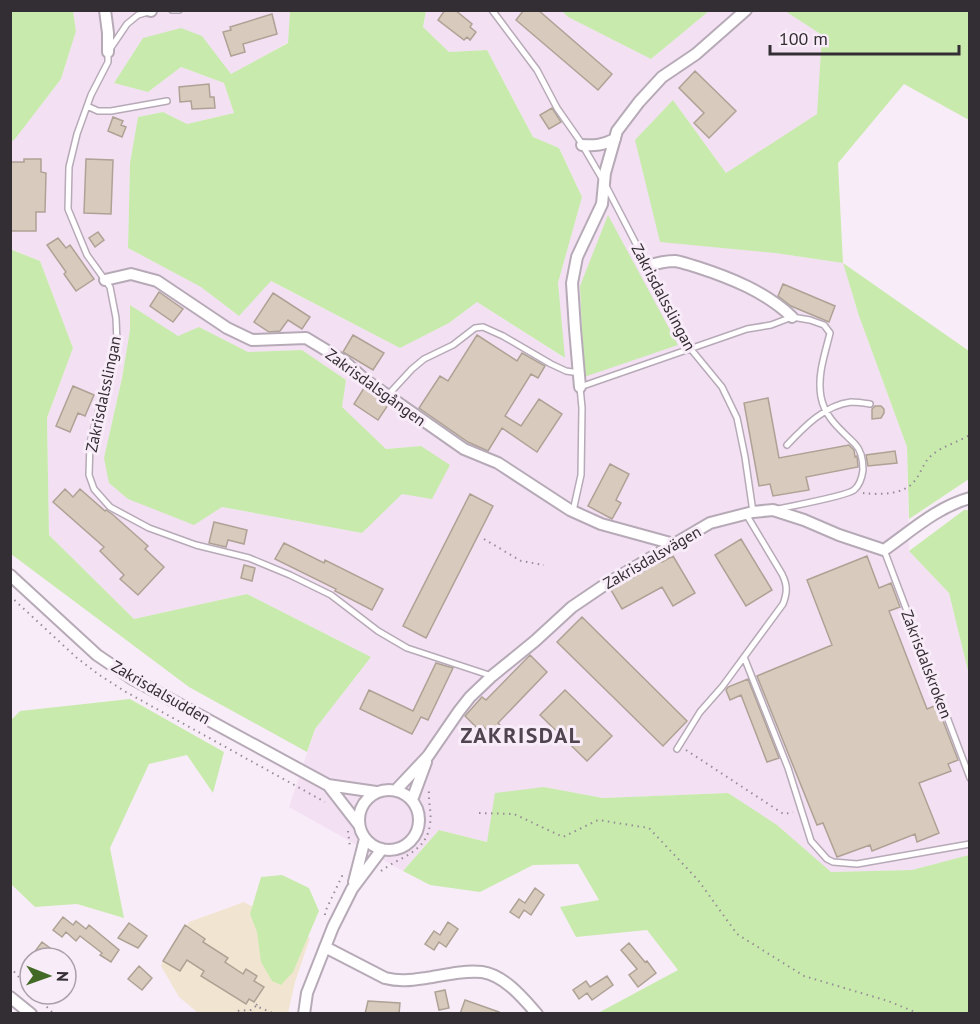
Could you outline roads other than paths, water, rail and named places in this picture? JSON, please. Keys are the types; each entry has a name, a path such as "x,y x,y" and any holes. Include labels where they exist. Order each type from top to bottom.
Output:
{"street":[{"name":"Zakrisdalsslingan","path":"105,10 108,52"},
{"path":"580,387 572,283 577,257 602,204 605,173 617,131 662,77 696,54 746,10"},
{"path":"582,145 604,145 615,139"},
{"path":"647,266 677,261 719,274 757,292 792,317"},
{"name":"Zakrisdalsgången","path":"105,280 131,274 157,281 227,328 252,340 306,338 344,361 364,379 464,449 498,463 573,511 612,528 674,544"},
{"path":"884,550 936,513 969,498"},
{"name":"Zakrisdalsvägen","path":"396,790 428,756 459,711 492,676 572,607 603,586 710,524 750,513 773,510 884,550"},
{"name":"Zakrisdalsudden","path":"10,575 97,655 131,678 328,785 376,792"},
{"path":"412,800 428,756"},
{"name":"Zakrisdalsudden","path":"328,785 359,825"},
{"path":"386,789 396,790 412,800 417,807 419,824 417,832 406,845 398,849 381,849 365,839 359,825 359,815 362,806 376,792 386,789"},
{"path":"352,890 365,839"},
{"path":"304,1014 307,993 333,927 352,890 381,849"},
{"path":"324,947 395,981 482,972 494,976 512,988 537,1014"},
{"path":"10,997 30,1014"}],"lane":[{"path":"172,10 179,10"},
{"name":"Zakrisdalsslingan","path":"492,10 537,70 557,108 604,182 690,348 722,387 737,418 745,457 750,513"},
{"name":"Zakrisdalsslingan","path":"150,11 138,15 127,24 108,52 108,62 87,106 69,167 68,209 87,255 110,287 116,318 117,342 90,442 89,474 94,489 110,507 149,528 196,545 249,558 290,575 331,595 378,631 407,648 492,676"},
{"path":"87,106 98,111 111,111 167,101"},
{"path":"573,511 581,475 580,387 747,329 771,325 792,317 824,325 830,333 820,372 821,398 828,416 857,446 861,454 862,480 852,492 773,510"},
{"path":"388,396 424,359 453,345 475,328 483,327 551,364 566,371 579,373"},
{"path":"787,445 811,421 826,411 854,402 870,404"},
{"path":"678,747 700,712 722,687 783,604 787,594 787,584 750,513"},
{"name":"Zakrisdalskroken","path":"884,550 969,778"},
{"path":"744,657 788,768 811,840 822,855 833,862 857,864 969,844"}],"district":[{"name":"ZAKRISDAL","path":"521,735"}]}
